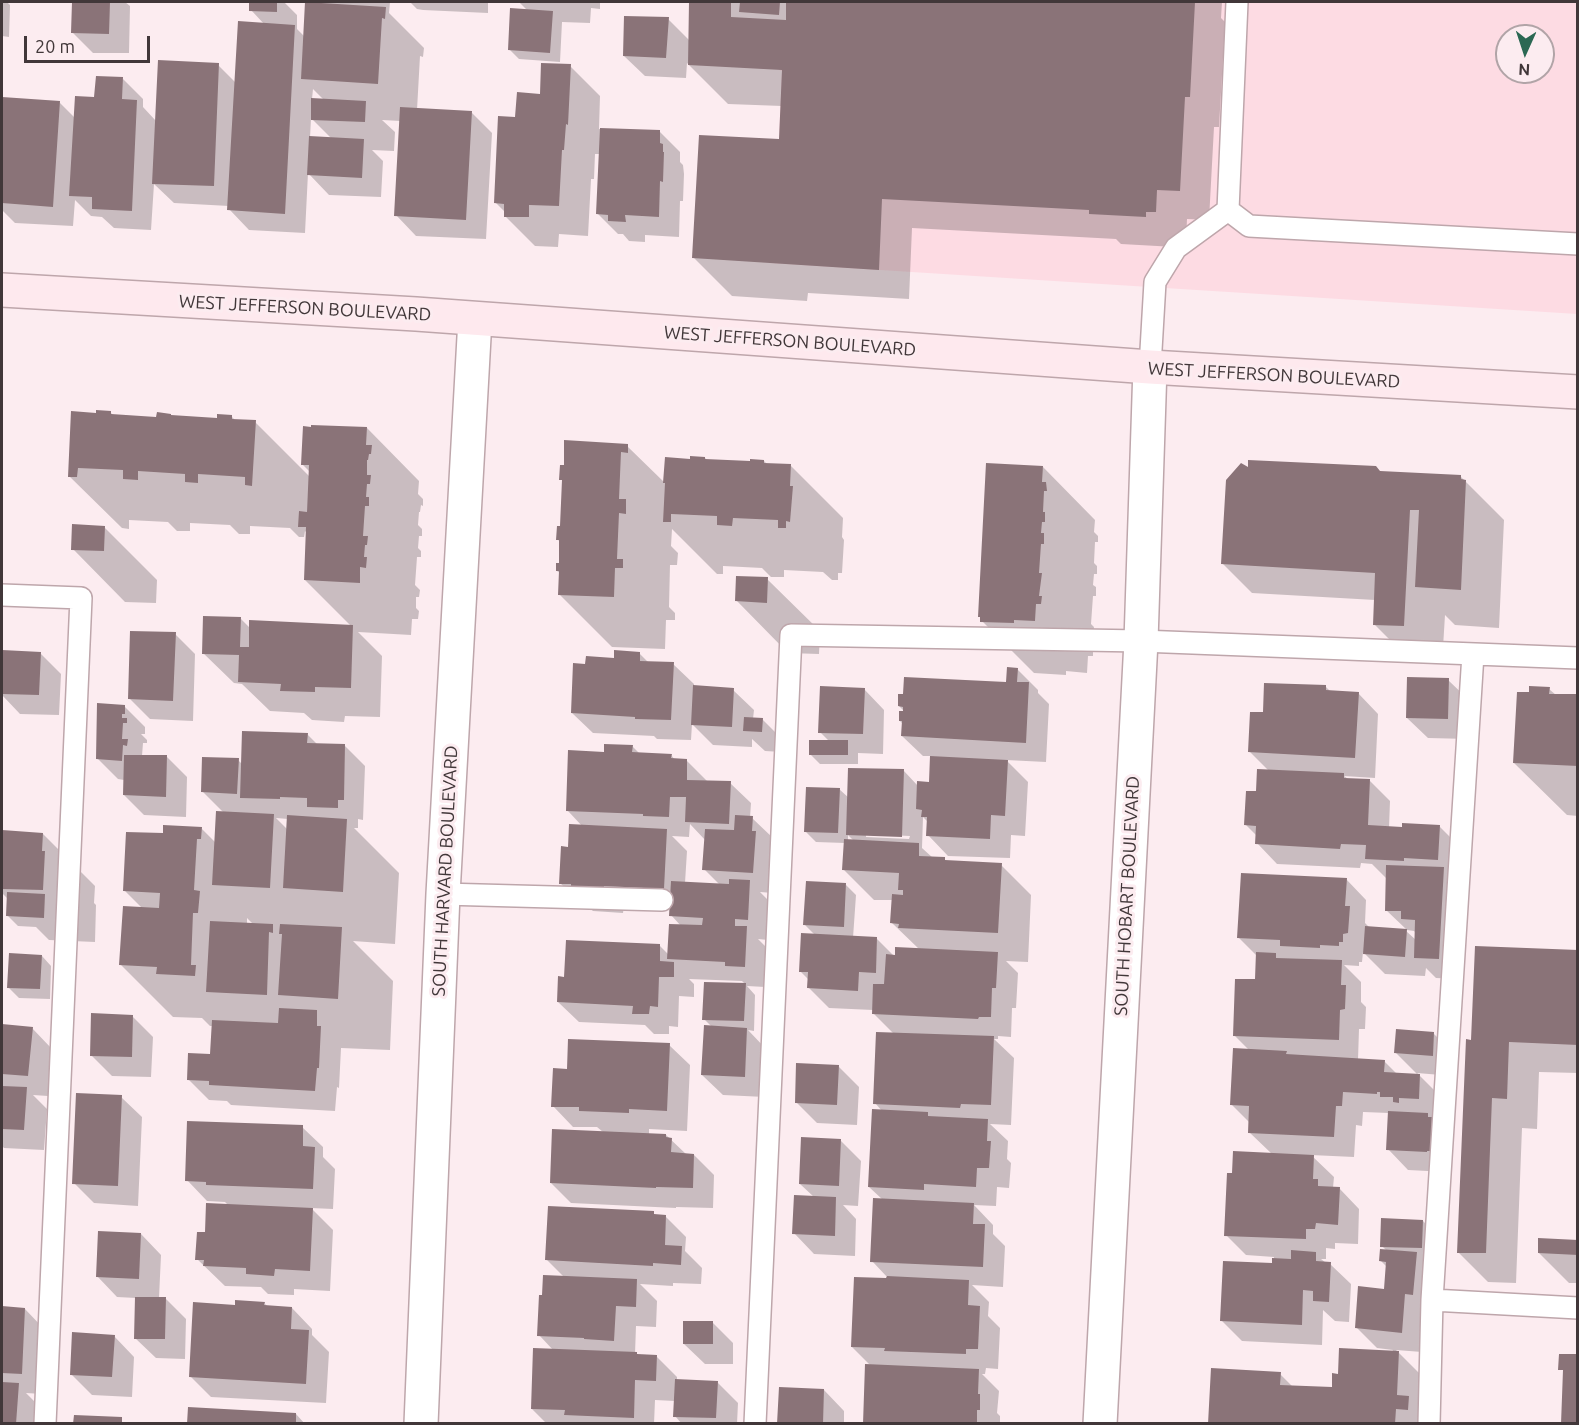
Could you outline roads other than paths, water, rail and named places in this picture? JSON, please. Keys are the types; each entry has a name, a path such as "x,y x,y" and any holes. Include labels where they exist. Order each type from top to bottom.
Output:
{"main road":[{"name":"WEST JEFFERSON BOULEVARD","path":"2,290 475,319 1150,367 1578,392"}],"street":[{"name":"SOUTH HARVARD BOULEVARD","path":"421,1424 443,894 475,319"},
{"name":"SOUTH HOBART BOULEVARD","path":"1100,1424 1141,641 1150,367"}],"lane":[{"path":"1228,210 1238,2"},
{"path":"1228,210 1249,226 1578,244"},
{"path":"1150,367 1155,282 1176,248 1228,210"},
{"path":"2,595 81,598 45,1424"},
{"path":"755,1424 791,635 1141,641 1578,658"},
{"path":"1428,1424 1432,1300 1473,654"},
{"path":"443,894 662,900"},
{"path":"1432,1300 1578,1308"}]}
